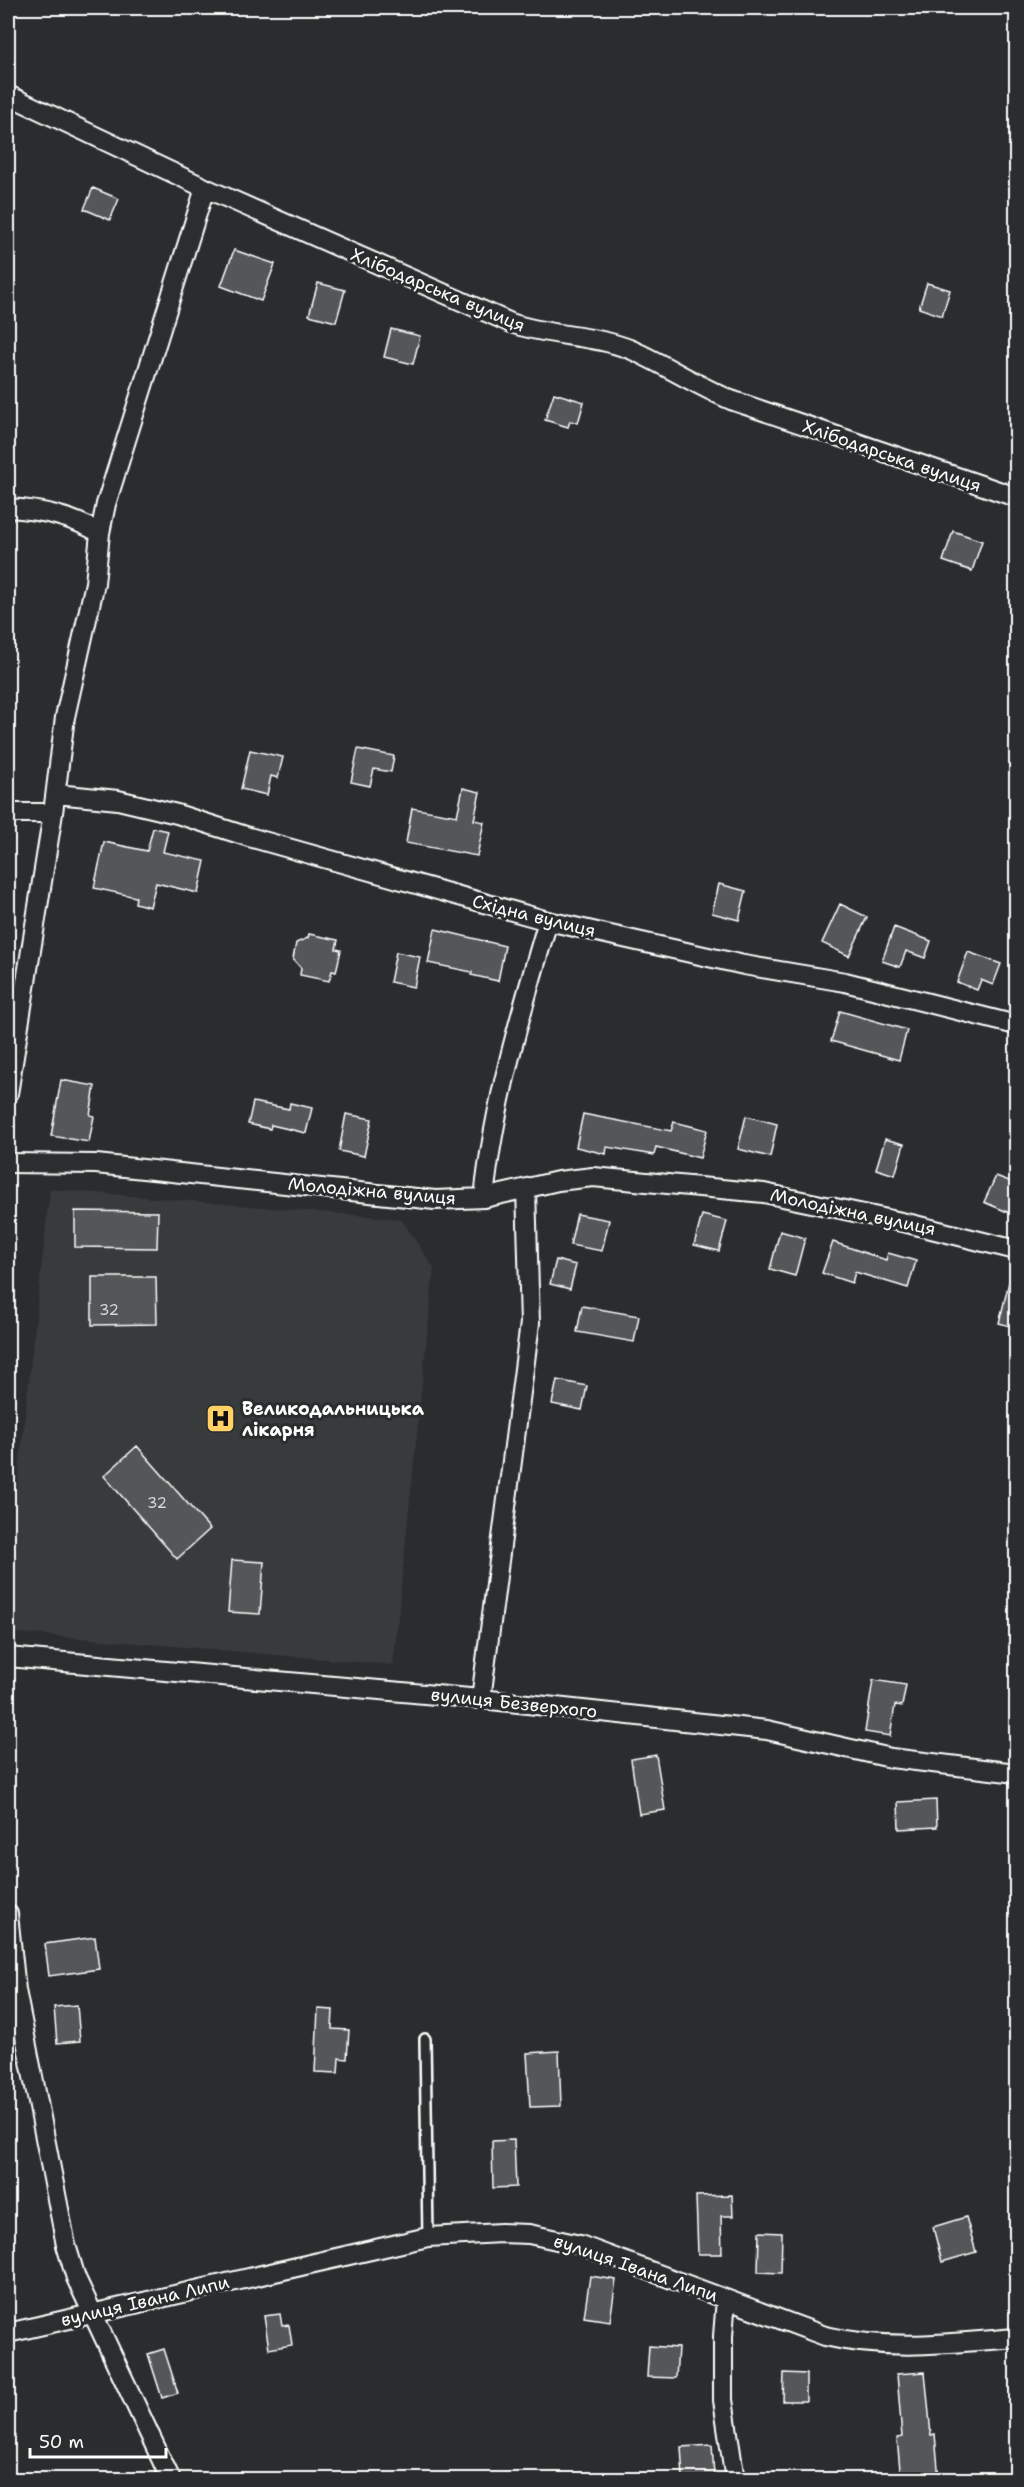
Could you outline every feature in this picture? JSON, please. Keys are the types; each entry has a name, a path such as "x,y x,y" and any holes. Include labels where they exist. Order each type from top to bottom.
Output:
{"street":[{"name":"Хлібодарська вулиця","path":"8,95 205,188 511,323 533,331 597,339 632,350 698,386 731,400 1017,497"},
{"path":"8,1094 56,795 65,717 95,583 100,533 120,453 144,386 205,188"},
{"path":"8,508 35,510 67,517 100,533"},
{"name":"Східна вулиця","path":"56,795 118,800 177,813 249,837 548,921 744,965 845,982 1017,1025"},
{"path":"8,813 53,813"},
{"path":"484,1198 494,1121 548,921"},
{"name":"Молодіжна вулиця","path":"8,1163 96,1164 435,1200 484,1198 558,1180 593,1177 746,1190 911,1224 1017,1250"},
{"path":"481,1699 530,1323 526,1189"},
{"name":"вулиця Безверхого","path":"8,1658 481,1699 767,1730 891,1758 1017,1773"},
{"path":"8,1914 12,1990 66,2245 76,2278 171,2480"},
{"name":"вулиця Івана Липи","path":"8,2333 428,2237 501,2233 552,2238 606,2254 825,2336 868,2344 915,2346 1017,2338"},
{"path":"726,2299 723,2336 723,2400 735,2480"}],"lane":[{"path":"425,2039 428,2237"}],"shaded area":[{"name":"Великодальницька лікарня","path":"50,1189 401,1219 434,1268 393,1665 8,1632 8,1570"}],"building":[{"path":"93,188 119,199 110,220 84,209"},
{"path":"234,250 275,264 261,301 221,286"},
{"path":"318,283 345,290 336,322 309,315"},
{"path":"927,283 950,290 942,316 919,308"},
{"path":"391,329 420,336 413,364 384,357"},
{"path":"554,393 584,402 578,423 570,421 568,427 545,420"},
{"path":"953,531 982,541 972,571 943,561"},
{"path":"358,749 394,756 391,772 374,769 370,786 351,782"},
{"path":"250,750 283,757 278,778 271,776 267,795 241,789"},
{"path":"463,788 480,792 474,820 484,822 477,856 406,843 412,808 457,816"},
{"path":"153,828 168,831 163,852 205,861 198,893 156,883 150,907 135,903 136,897 94,888 104,842 147,851"},
{"path":"719,884 746,891 739,920 712,913"},
{"path":"840,904 867,917 849,956 822,943"},
{"path":"894,927 931,941 925,958 906,951 900,967 882,961"},
{"path":"435,929 505,946 498,981 471,975 472,972 428,963"},
{"path":"309,934 338,940 336,949 341,950 336,972 332,971 329,981 300,975 301,968 293,959 296,943 308,938"},
{"path":"396,952 420,957 414,987 390,982"},
{"path":"968,952 1001,964 993,985 981,980 977,990 957,982"},
{"path":"840,1011 907,1030 899,1060 831,1041"},
{"path":"61,1080 95,1086 90,1115 94,1116 89,1142 51,1136"},
{"path":"253,1102 289,1109 290,1103 312,1108 306,1133 271,1125 270,1129 248,1124"},
{"path":"346,1114 372,1119 364,1156 339,1151"},
{"path":"583,1114 671,1131 674,1122 707,1130 700,1158 656,1147 654,1155 607,1147 606,1154 576,1147"},
{"path":"746,1116 777,1124 770,1157 738,1149"},
{"path":"885,1139 904,1144 895,1175 876,1169"},
{"path":"996,1176 1017,1184 1017,1216 984,1202"},
{"path":"75,1211 158,1212 157,1248 75,1247"},
{"path":"577,1214 609,1220 602,1251 570,1245"},
{"path":"702,1215 727,1221 719,1251 694,1245"},
{"path":"780,1231 805,1238 795,1276 770,1269"},
{"path":"833,1242 886,1260 888,1253 916,1261 908,1288 855,1272 852,1283 822,1273"},
{"path":"556,1260 576,1265 570,1289 550,1284"},
{"path":"1011,1274 1017,1275 1017,1328 999,1323"},
{"path":"92,1277 156,1277 157,1324 92,1325"},
{"path":"582,1306 639,1316 634,1342 577,1332"},
{"path":"557,1380 587,1386 582,1410 552,1404"},
{"path":"137,1446 210,1529 177,1559 104,1476"},
{"path":"232,1560 264,1562 260,1614 228,1612"},
{"path":"873,1680 906,1685 902,1706 895,1705 890,1736 865,1732"},
{"path":"656,1755 665,1810 639,1814 631,1759"},
{"path":"936,1800 937,1827 899,1829 898,1802"},
{"path":"95,1937 99,1969 49,1976 45,1944"},
{"path":"77,2005 80,2041 57,2043 54,2007"},
{"path":"318,2009 333,2010 332,2029 349,2030 347,2059 339,2058 338,2073 315,2072"},
{"path":"559,2051 561,2106 530,2107 527,2053"},
{"path":"514,2140 516,2187 493,2188 492,2141"},
{"path":"732,2195 733,2216 721,2216 722,2254 698,2254 696,2196"},
{"path":"966,2217 976,2252 942,2262 933,2227"},
{"path":"759,2232 782,2233 781,2273 758,2272"},
{"path":"590,2276 616,2280 610,2321 584,2317"},
{"path":"280,2314 282,2326 289,2325 292,2345 269,2349 264,2316"},
{"path":"649,2346 678,2348 676,2378 647,2377"},
{"path":"164,2349 178,2393 162,2398 148,2354"},
{"path":"925,2372 931,2435 935,2434 939,2480 901,2480 897,2438 902,2437 897,2374"},
{"path":"784,2373 806,2374 806,2401 783,2401"},
{"path":"712,2445 714,2476 683,2478 681,2447"}],"place":[{"name":"Великодальницька лікарня","path":"221,1419"}]}
